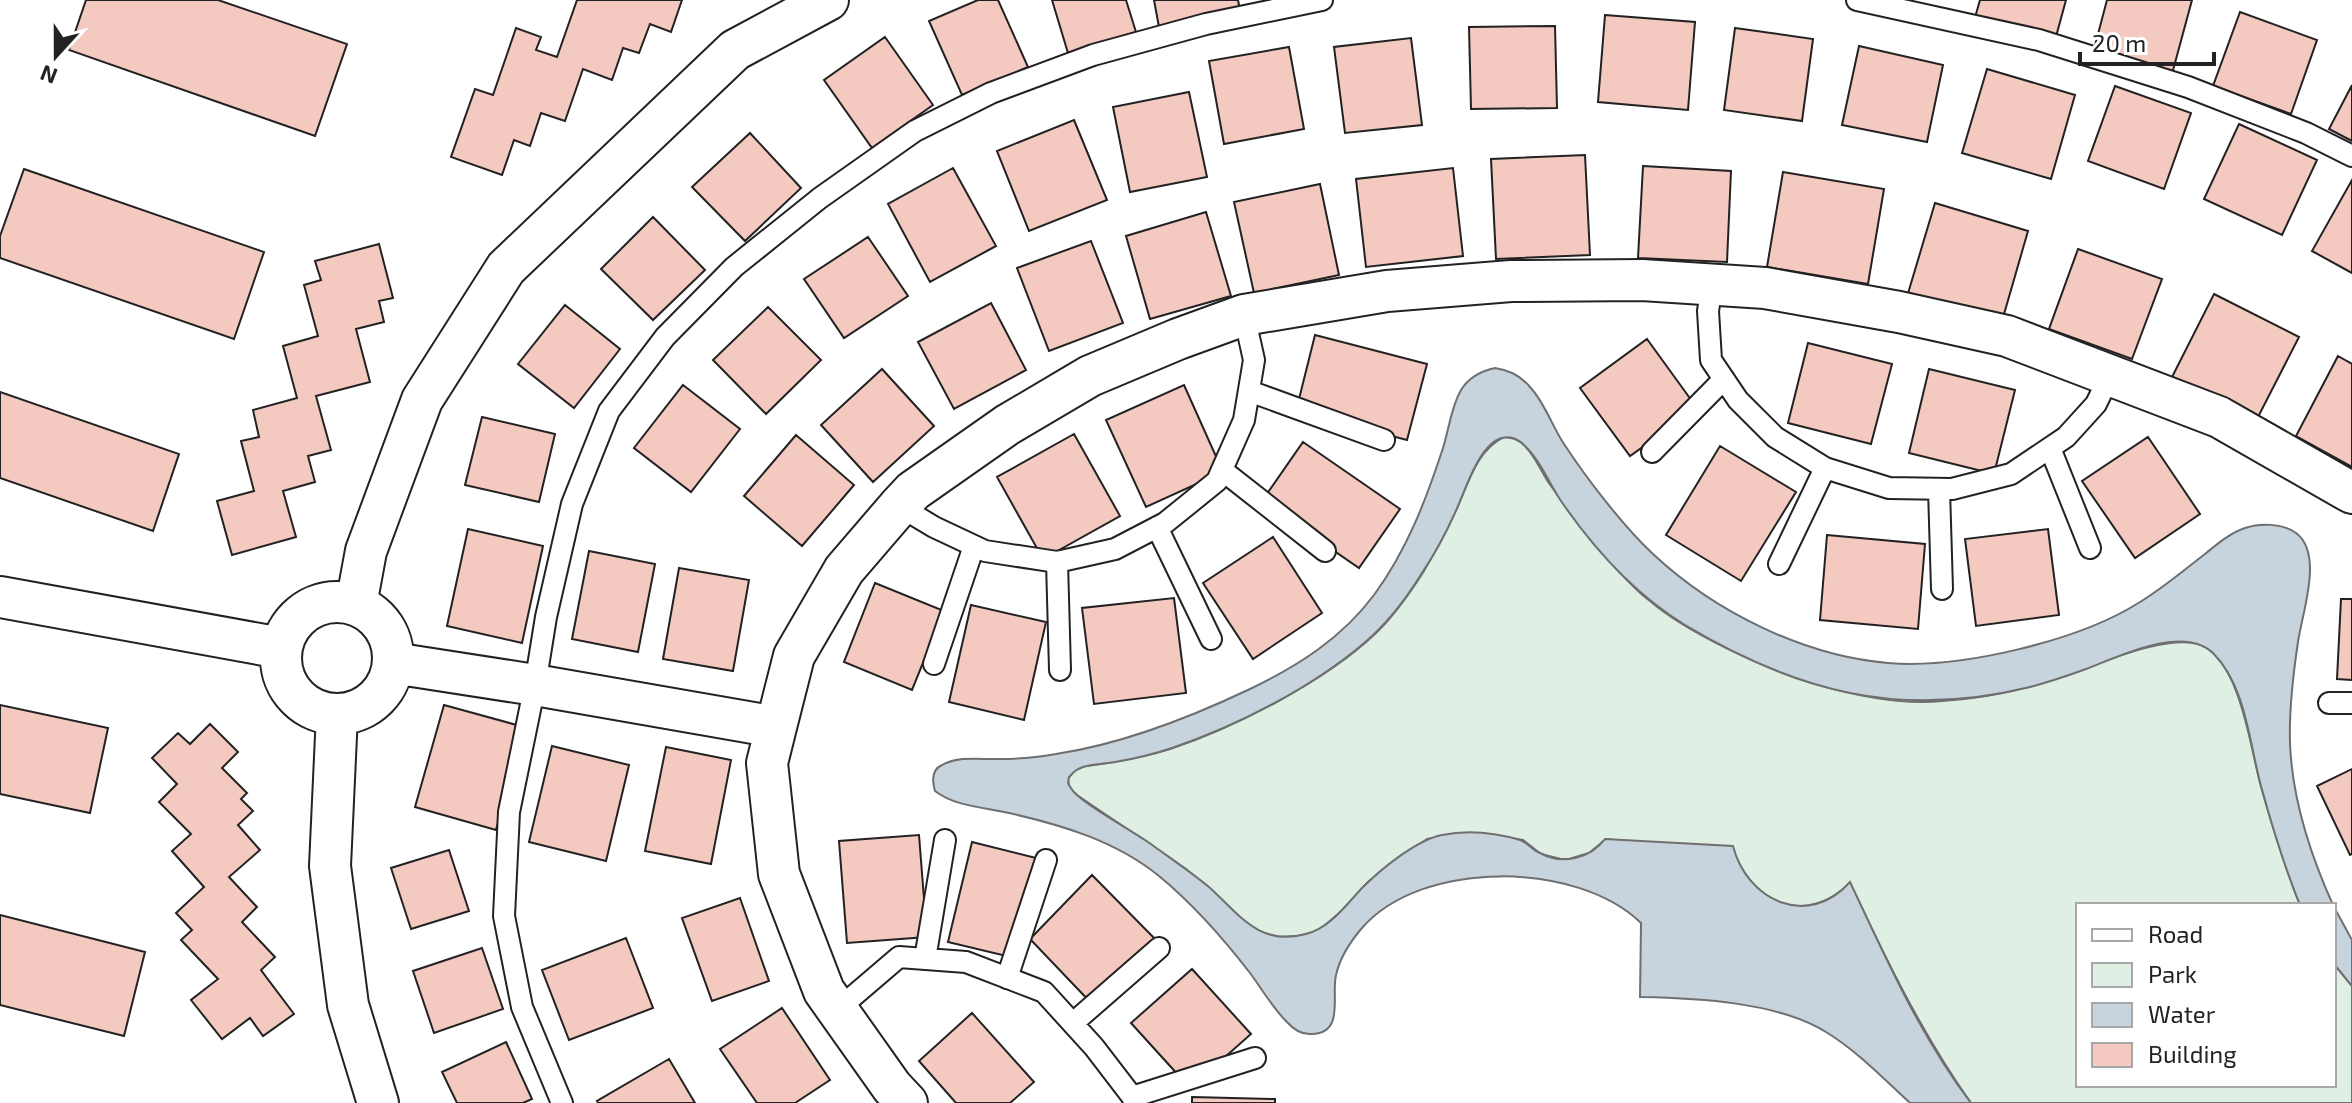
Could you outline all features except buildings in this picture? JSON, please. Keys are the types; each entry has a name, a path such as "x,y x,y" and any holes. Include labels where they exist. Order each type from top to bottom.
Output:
{"street":[{"path":"356,605 366,551 422,400 506,268 735,50 828,0"},
{"path":"907,1103 892,1087 824,991 779,874 767,763 776,727 794,656 844,570 899,506 913,491 1007,425 1090,376 1244,315 1387,291 1511,281 1642,280 1780,291 1899,312 2007,336 2219,417 2352,493"},
{"path":"0,597 281,648"},
{"path":"337,601 356,605 377,618 384,628 393,651 389,679 369,705 354,712 337,714 317,710 301,701 288,686 281,668 281,648 287,629 301,614 317,605 337,601"},
{"path":"393,663 776,727"},
{"path":"337,714 330,866 348,1005 378,1103"}],"lane":[{"path":"562,1103 522,1007 504,916 509,812 546,617 572,504 609,411 665,337 734,267 820,198 915,131 991,93 1093,55 1206,24 1322,0"},
{"path":"1857,0 2039,40 2188,87 2306,133 2352,156"},
{"path":"1712,285 1708,311 1711,360 1738,400 1775,437 1825,468 1889,488 1952,489 2011,474 2066,437 2096,404 2110,375"},
{"path":"899,506 985,551 1057,562 1115,549 1157,527 1217,481 1244,420 1254,360 1244,315"},
{"path":"1652,452 1724,379"},
{"path":"1249,391 1384,440"},
{"path":"2050,448 2090,548"},
{"path":"1779,564 1825,468"},
{"path":"1222,470 1325,551"},
{"path":"1939,489 1942,589"},
{"path":"1157,527 1211,639"},
{"path":"934,664 974,546"},
{"path":"1057,562 1060,670"},
{"path":"2329,703 2352,703"},
{"path":"925,959 945,840"},
{"path":"1007,978 1046,860"},
{"path":"1073,1023 1159,948"},
{"path":"837,1010 899,957 966,962 1044,992 1135,1100 1255,1058"}],"green space":[{"path":"1504,437 1523,444 1551,486 1617,569 1665,613 1727,648 1811,683 1892,700 1953,700 2032,686 2145,648 2169,643 2205,647 2218,658 2236,692 2270,819 2299,903 2076,903 2076,1087 2336,1087 2336,966 2352,986 2352,1103 1971,1103 1921,1023 1850,884 1824,901 1795,906 1760,891 1736,857 1606,839 1589,853 1561,859 1541,854 1523,840 1464,833 1427,839 1368,882 1344,909 1318,931 1278,937 1255,930 1243,922 1186,869 1074,793 1068,779 1080,767 1159,752 1222,729 1279,701 1356,651 1383,626 1413,588 1444,534 1479,460"}],"water":[{"path":"1495,368 1505,370 1530,387 1564,444 1606,502 1642,543 1677,575 1704,595 1762,628 1793,641 1856,659 1917,664 1949,661 1983,657 2052,640 2085,629 2140,602 2239,530 2271,525 2296,533 2309,555 2310,569 2292,692 2291,764 2304,826 2332,903 2299,903 2269,816 2240,698 2224,666 2213,653 2200,645 2168,642 2150,646 2044,683 1982,696 1937,700 1894,699 1851,693 1810,682 1727,648 1685,625 1650,600 1617,570 1587,536 1530,451 1519,441 1508,437 1493,442 1479,460 1447,530 1396,611 1343,660 1297,690 1197,739 1129,759 1083,767 1069,777 1070,786 1085,801 1147,841 1209,887 1251,926 1275,936 1306,934 1323,927 1399,857 1432,838 1452,833 1481,833 1511,838 1557,859 1584,855 1605,839 1733,846 1740,865 1765,894 1798,906 1816,904 1833,896 1850,882 1920,1024 1971,1103 1910,1103 1837,1039 1785,1014 1711,1001 1640,997 1641,923 1613,903 1579,888 1540,879 1500,876 1460,880 1422,889 1389,905 1362,928 1343,956 1336,975 1333,1020 1329,1027 1322,1032 1305,1034 1281,1016 1240,960 1196,910 1142,864 1107,844 1068,829 961,803 935,791 934,773 938,767 949,762 1042,756 1131,737 1250,689 1318,650 1348,625 1386,578 1422,505 1461,390 1476,375"},
{"path":"2336,911 2352,940 2352,986 2336,966"}]}
